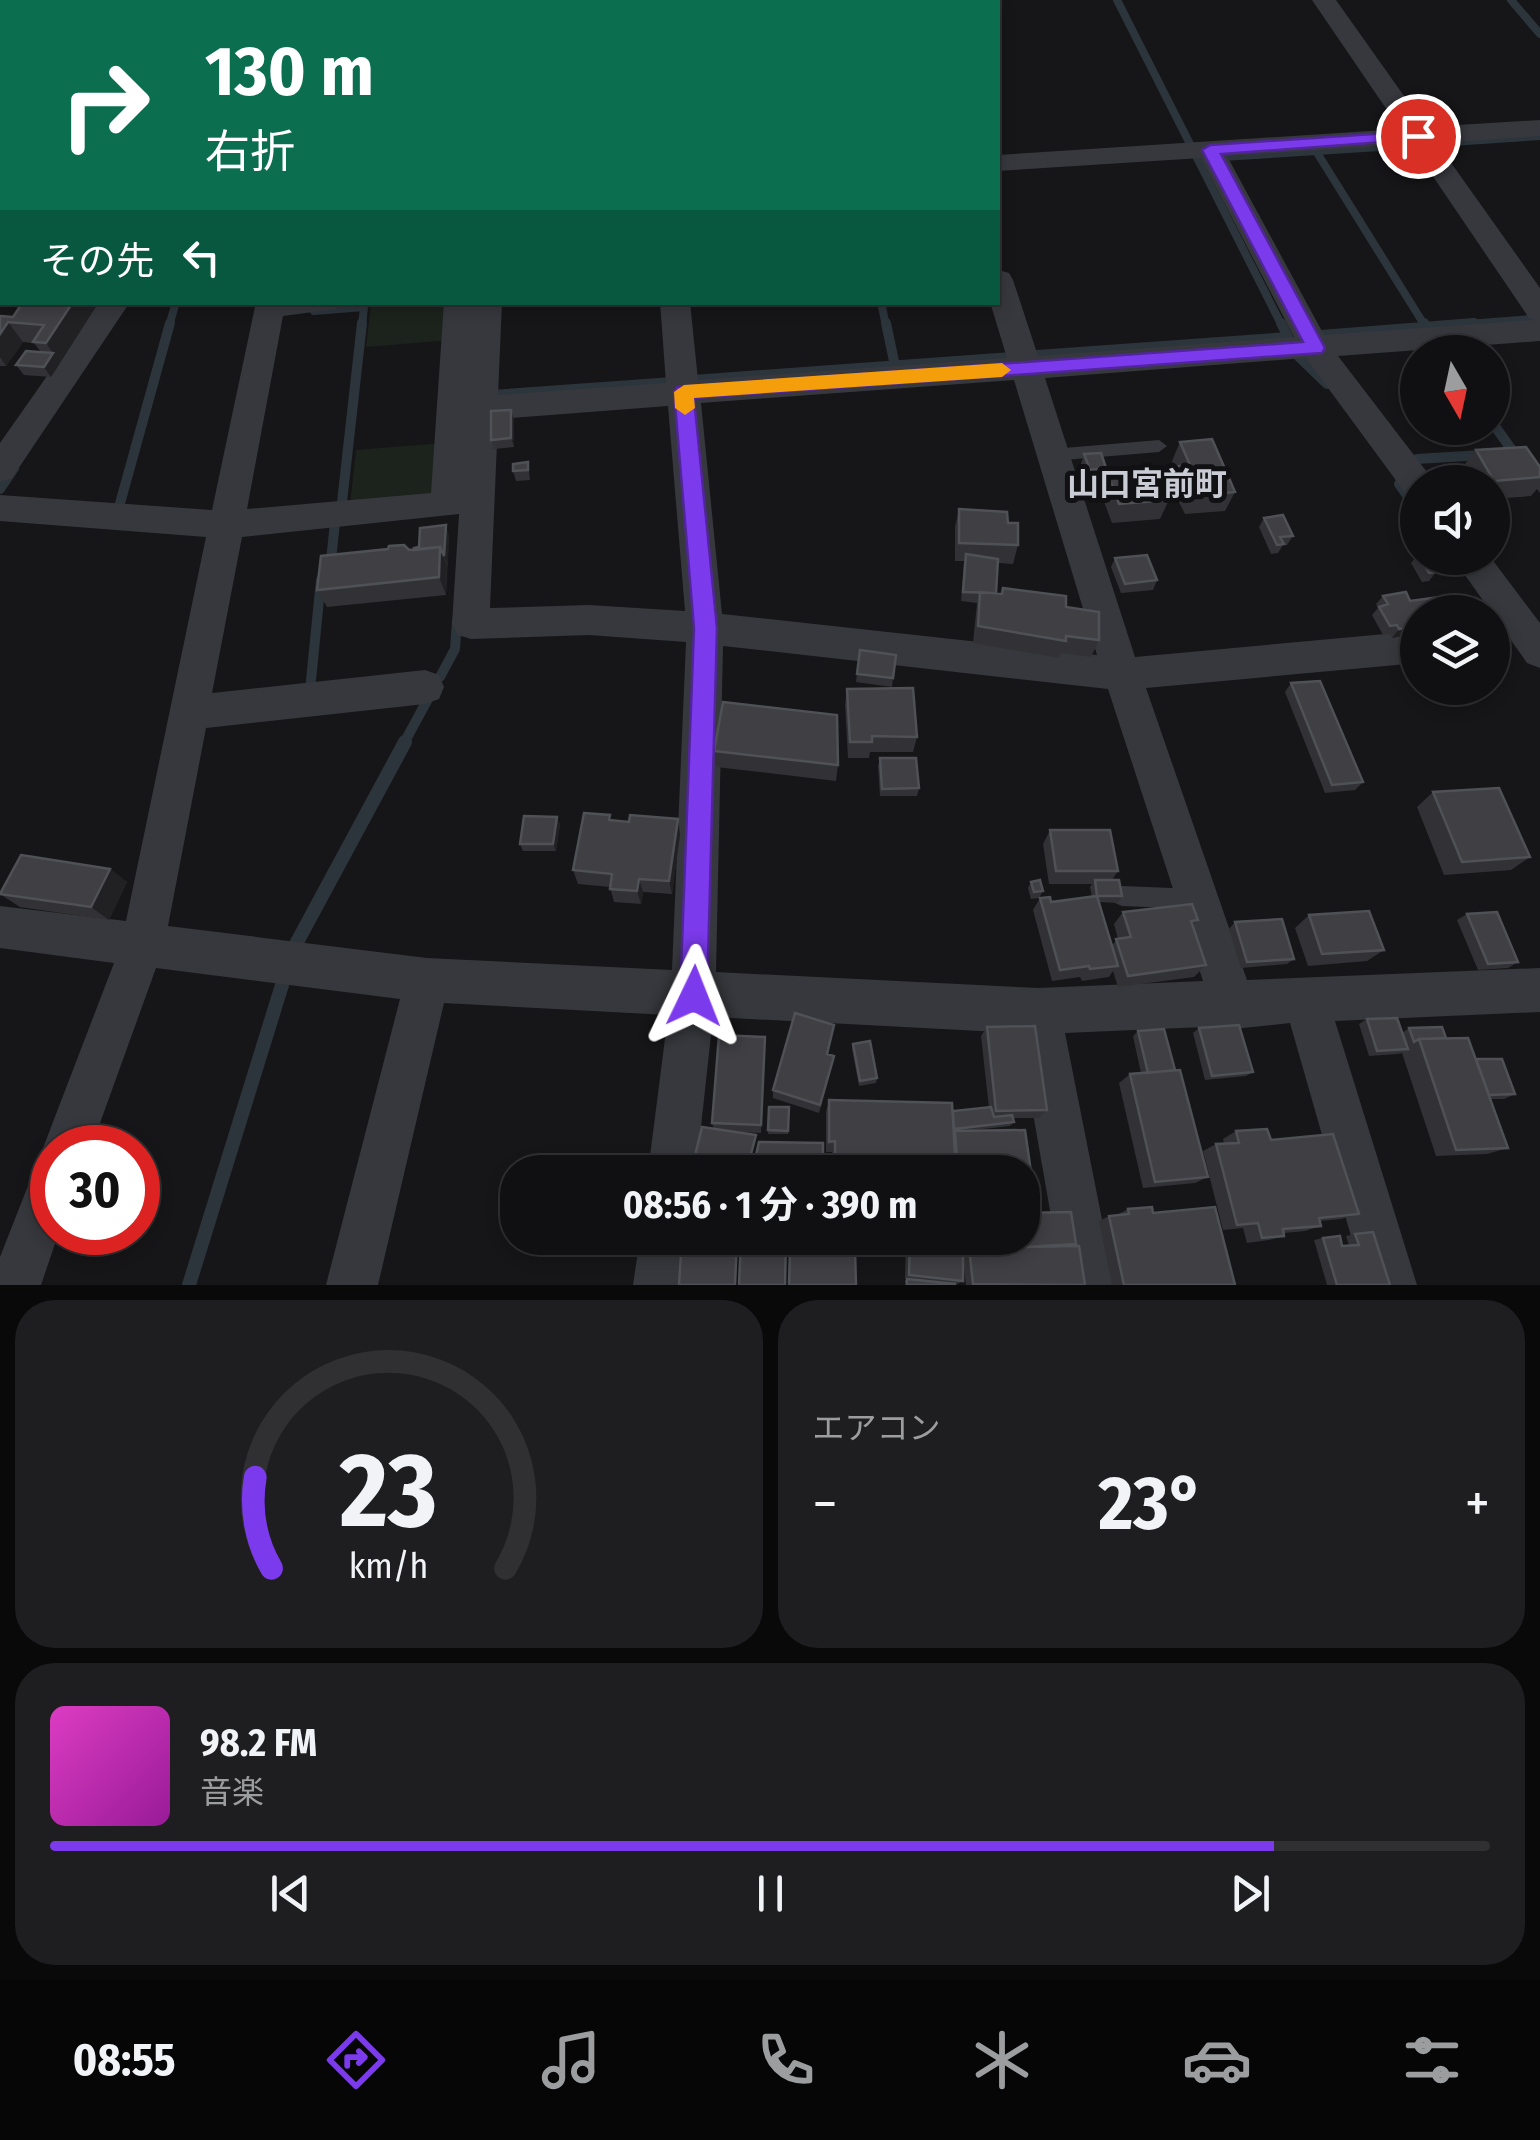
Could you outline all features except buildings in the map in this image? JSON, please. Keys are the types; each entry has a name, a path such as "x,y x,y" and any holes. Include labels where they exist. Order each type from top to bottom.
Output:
{"street":[{"path":"1324,0 1540,311"},
{"path":"1000,163 1540,128"},
{"path":"1210,150 1316,348 1403,465"},
{"path":"1000,287 1122,674 1234,1006"},
{"path":"0,469 113,305"},
{"path":"75,1125 143,944 271,305"},
{"path":"0,508 225,525 448,504 459,305"},
{"path":"487,305 471,624 589,620 705,628 1122,674 1400,648"},
{"path":"674,1155 694,996 705,628 675,305"},
{"path":"482,408 1540,330"},
{"path":"1482,575 1526,641"},
{"path":"188,713 425,686"},
{"path":"0,926 426,980 1038,1012 1540,990"},
{"path":"352,1285 426,980"},
{"path":"1306,1001 1391,1285"},
{"path":"1038,1012 1089,1285"},
{"path":"15,1285 30,1244"},
{"path":"659,1285 663,1255"}],"lane":[{"path":"1052,455 1159,446"},
{"path":"1122,896 1198,899"}],"shaded area":[{"path":"371,305 453,305 451,340 366,347"},
{"path":"443,443 440,491 425,499 350,505 356,450"}],"waterway":[{"path":"1117,0 1190,144"},
{"path":"1511,0 1540,34"},
{"path":"1437,143 1540,136"},
{"path":"1316,151 1411,145"},
{"path":"1223,157 1316,151"},
{"path":"1316,151 1425,326"},
{"path":"1196,156 1282,326"},
{"path":"169,326 175,305"},
{"path":"882,305 886,326"},
{"path":"314,311 364,307 362,326"},
{"path":"1441,326 1531,319"},
{"path":"119,507 170,323"},
{"path":"342,502 362,323"},
{"path":"886,323 895,365"},
{"path":"1037,355 1288,337 1281,323"},
{"path":"1424,323 1426,327"},
{"path":"1426,327 1474,323"},
{"path":"1321,335 1426,327"},
{"path":"895,365 1012,357"},
{"path":"1299,357 1327,384"},
{"path":"693,380 895,365"},
{"path":"492,395 673,382"},
{"path":"1506,453 1514,453 1508,445"},
{"path":"1417,459 1482,455"},
{"path":"0,489 14,468"},
{"path":"330,569 335,523"},
{"path":"310,690 321,580"},
{"path":"440,677 455,649 457,621"},
{"path":"403,745 429,697"},
{"path":"296,944 405,742"},
{"path":"189,1285 282,985"}],"slow traffic":[{"path":"685,408 684,392 1002,370"}],"district":[{"name":"山口宮前町","path":"1147,484"}],"route":[{"path":"694,996 705,628 684,392 1316,348 1210,150 1418,136"}]}
